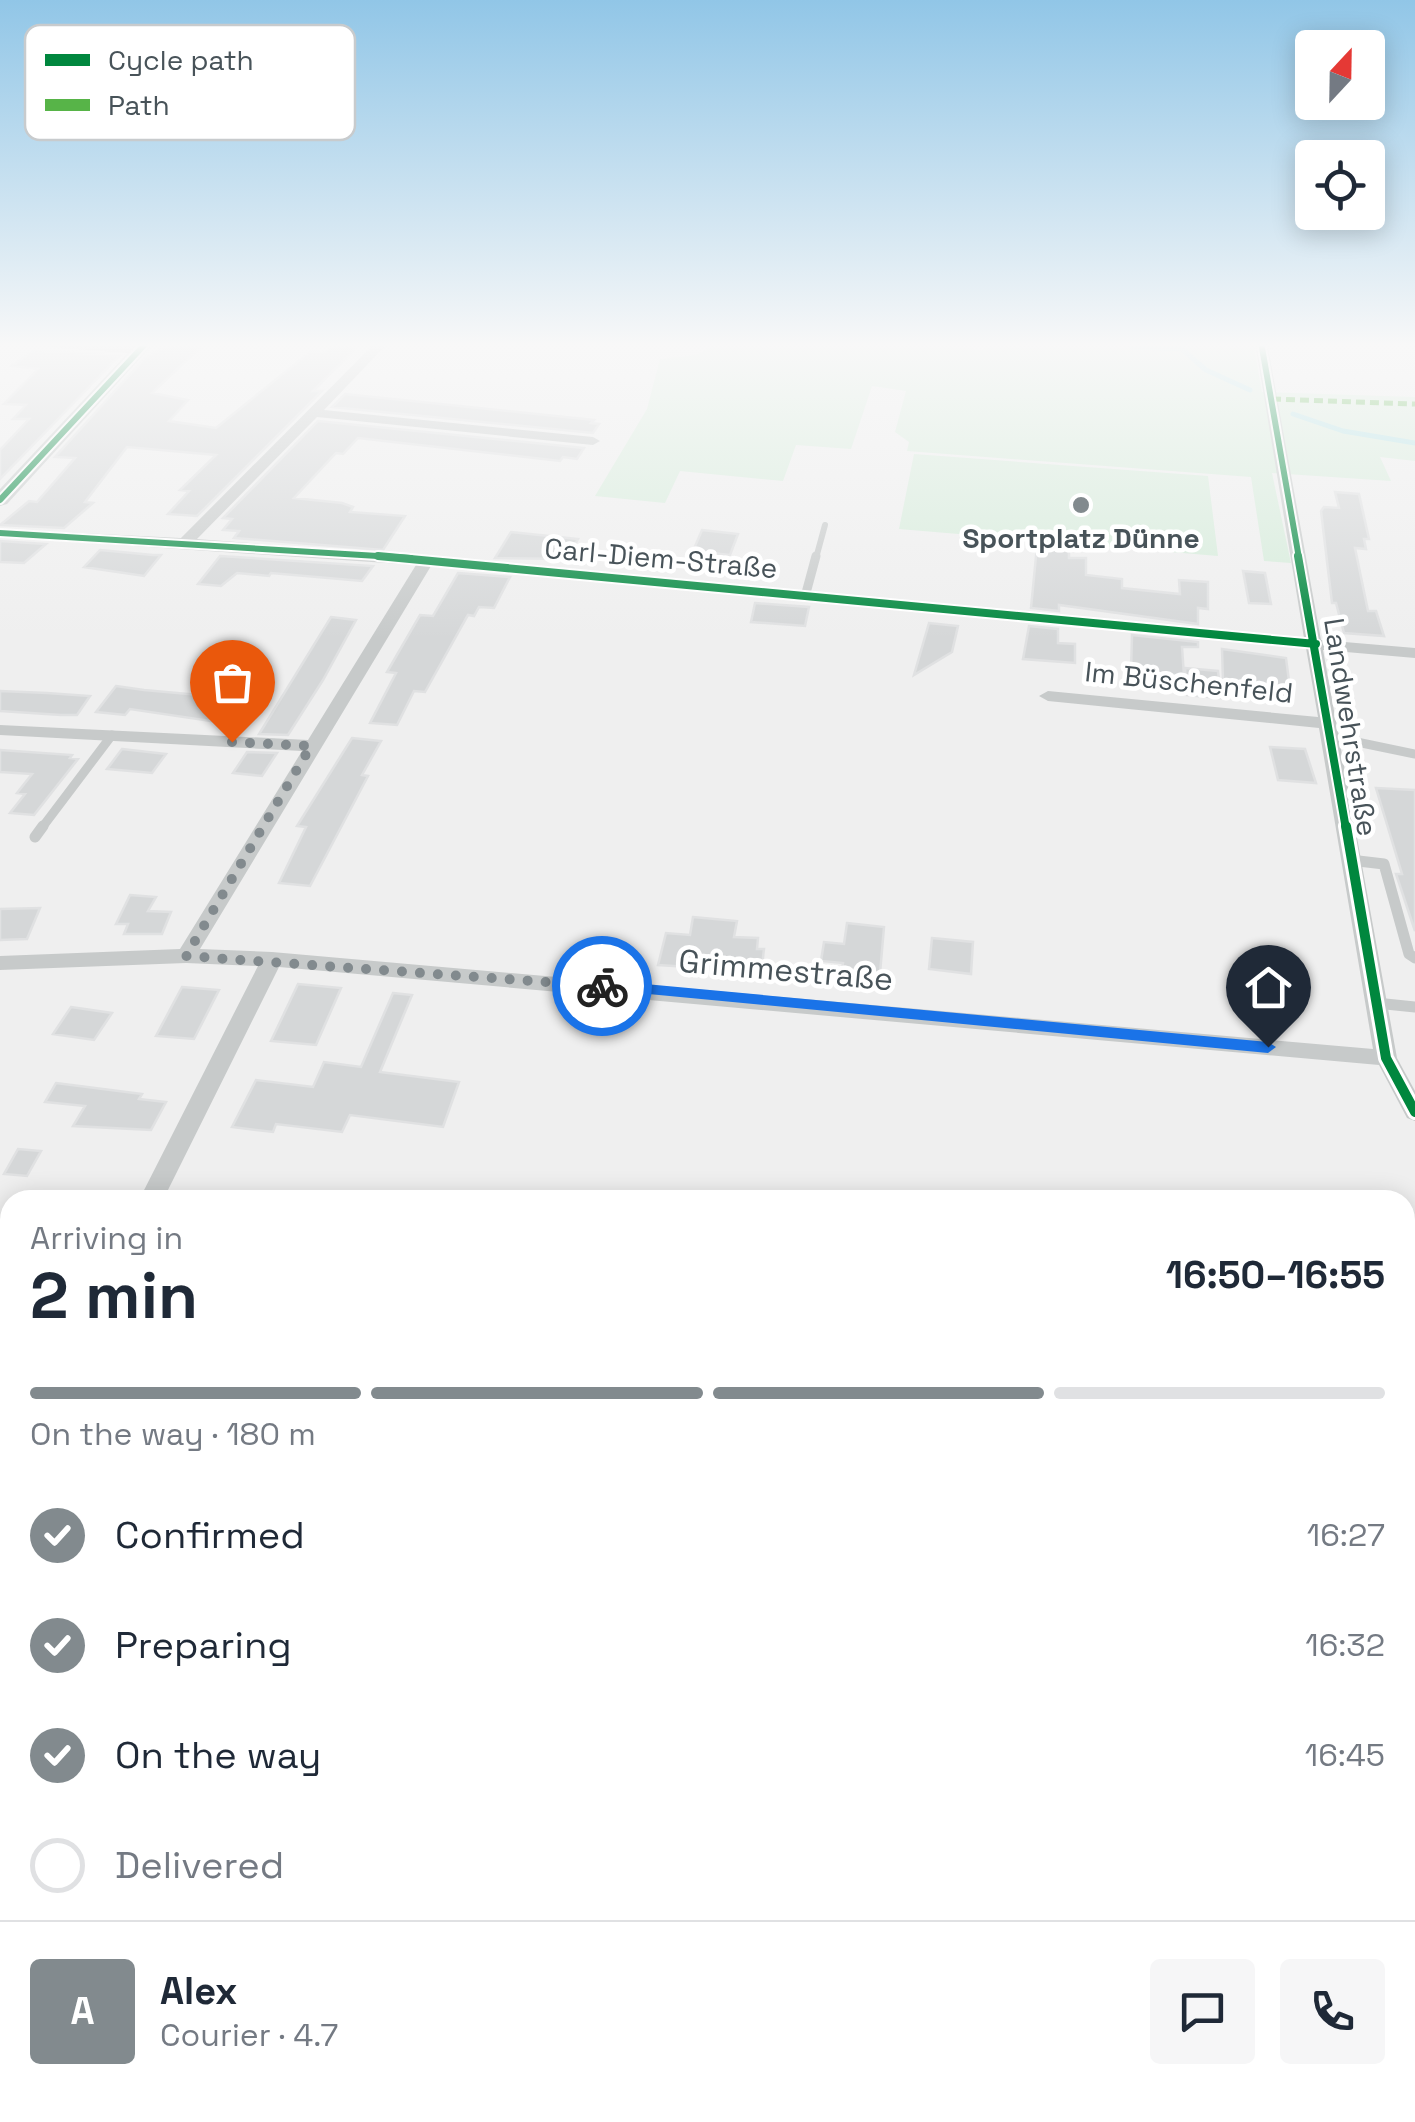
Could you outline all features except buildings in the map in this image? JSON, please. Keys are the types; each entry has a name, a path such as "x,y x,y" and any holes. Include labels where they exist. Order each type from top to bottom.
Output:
{"street":[{"path":"0,500 55,441"},
{"path":"187,541 288,441"},
{"name":"Landwehrstraße","path":"1279,441 1386,1058 1415,1112"},
{"name":"Carl-Diem-Straße","path":"0,533 187,541 806,593 1415,653"},
{"path":"186,956 426,561"},
{"name":"Im Büschenfeld","path":"1048,696 1327,729"},
{"path":"0,730 311,746"},
{"name":"Grimmestraße","path":"0,963 186,956 272,959 1386,1058"},
{"path":"157,1190 272,959"}],"lane":[{"path":"806,593 824,525"},
{"path":"1327,729 1415,754"},
{"path":"35,837 112,735"},
{"path":"1350,860 1384,864 1410,954 1415,958"},
{"path":"1376,1002 1415,1007"}],"green space":[{"path":"628,441 854,441 851,449 796,445 783,481 680,471 665,503 595,496"},
{"path":"1415,441 1415,461 1380,457 1391,481 1272,473 1291,563 1264,561 1251,477 907,451 909,442"},
{"name":"Sportplatz Dünne","path":"914,454 1208,476 1218,556 899,529"}],"waterway":[{"path":"1403,441 1415,443"}],"cycle path":[{"path":"0,500 55,441"},
{"path":"1278,441 1386,1058 1415,1112"},
{"path":"0,533 494,565 1316,644"}],"way so far":[{"path":"232,742 311,746 186,956 272,959 602,986"}],"place":[{"name":"Sportplatz Dünne","path":"1081,505"}],"route":[{"path":"602,986 1268,1047"}]}
